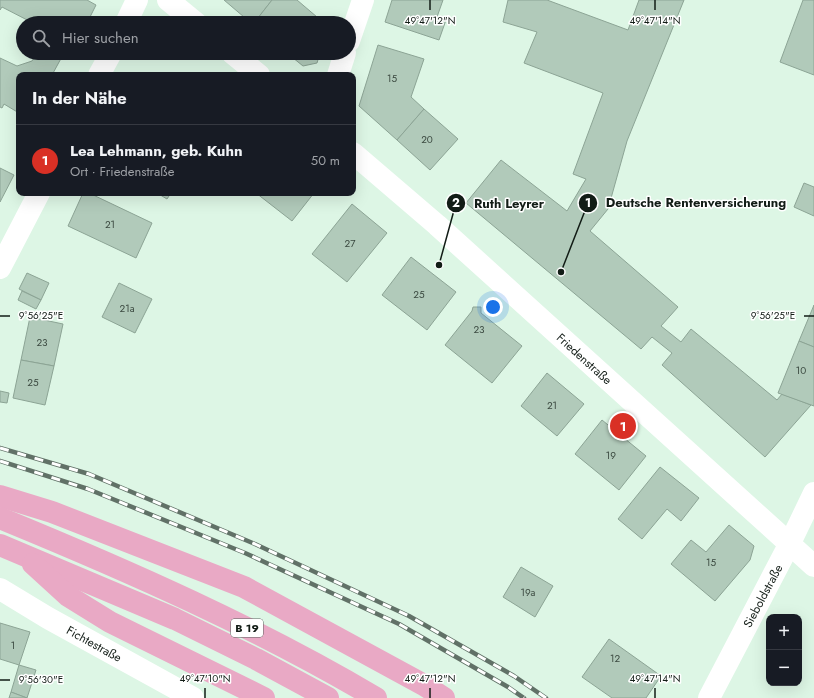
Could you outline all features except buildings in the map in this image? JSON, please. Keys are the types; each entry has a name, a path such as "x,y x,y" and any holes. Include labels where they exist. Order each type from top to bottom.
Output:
{"main road":[{"path":"0,496 52,512 244,588 424,685 444,698"},
{"name":"B 19","path":"0,518 186,598 270,639 376,698"},
{"name":"B 19","path":"0,545 175,619 256,659 328,698"},
{"path":"21,554 68,596 110,622 264,698"}],"street":[{"path":"129,16 137,0"},
{"path":"168,0 187,16"},
{"path":"356,20 363,0"},
{"path":"101,72 107,60"},
{"path":"241,60 255,72"},
{"path":"339,72 343,60"},
{"name":"Friedenstraße","path":"356,156 436,225 814,566"},
{"path":"0,268 37,196"},
{"name":"Sieboldstraße","path":"709,698 790,543 814,493"},
{"name":"Fichtestraße","path":"0,589 48,618 191,697"}],"railway":[{"path":"0,448 89,474 255,544 409,616 514,676 546,698"},
{"path":"0,461 88,489 245,553 399,624 508,687 524,698"}],"place":[{"name":"Ruth Leyrer","path":"439,265"},
{"name":"Deutsche Rentenversicherung","path":"561,272"},
{"name":"Lea Lehmann, geb. Kuhn","path":"623,426"}]}
